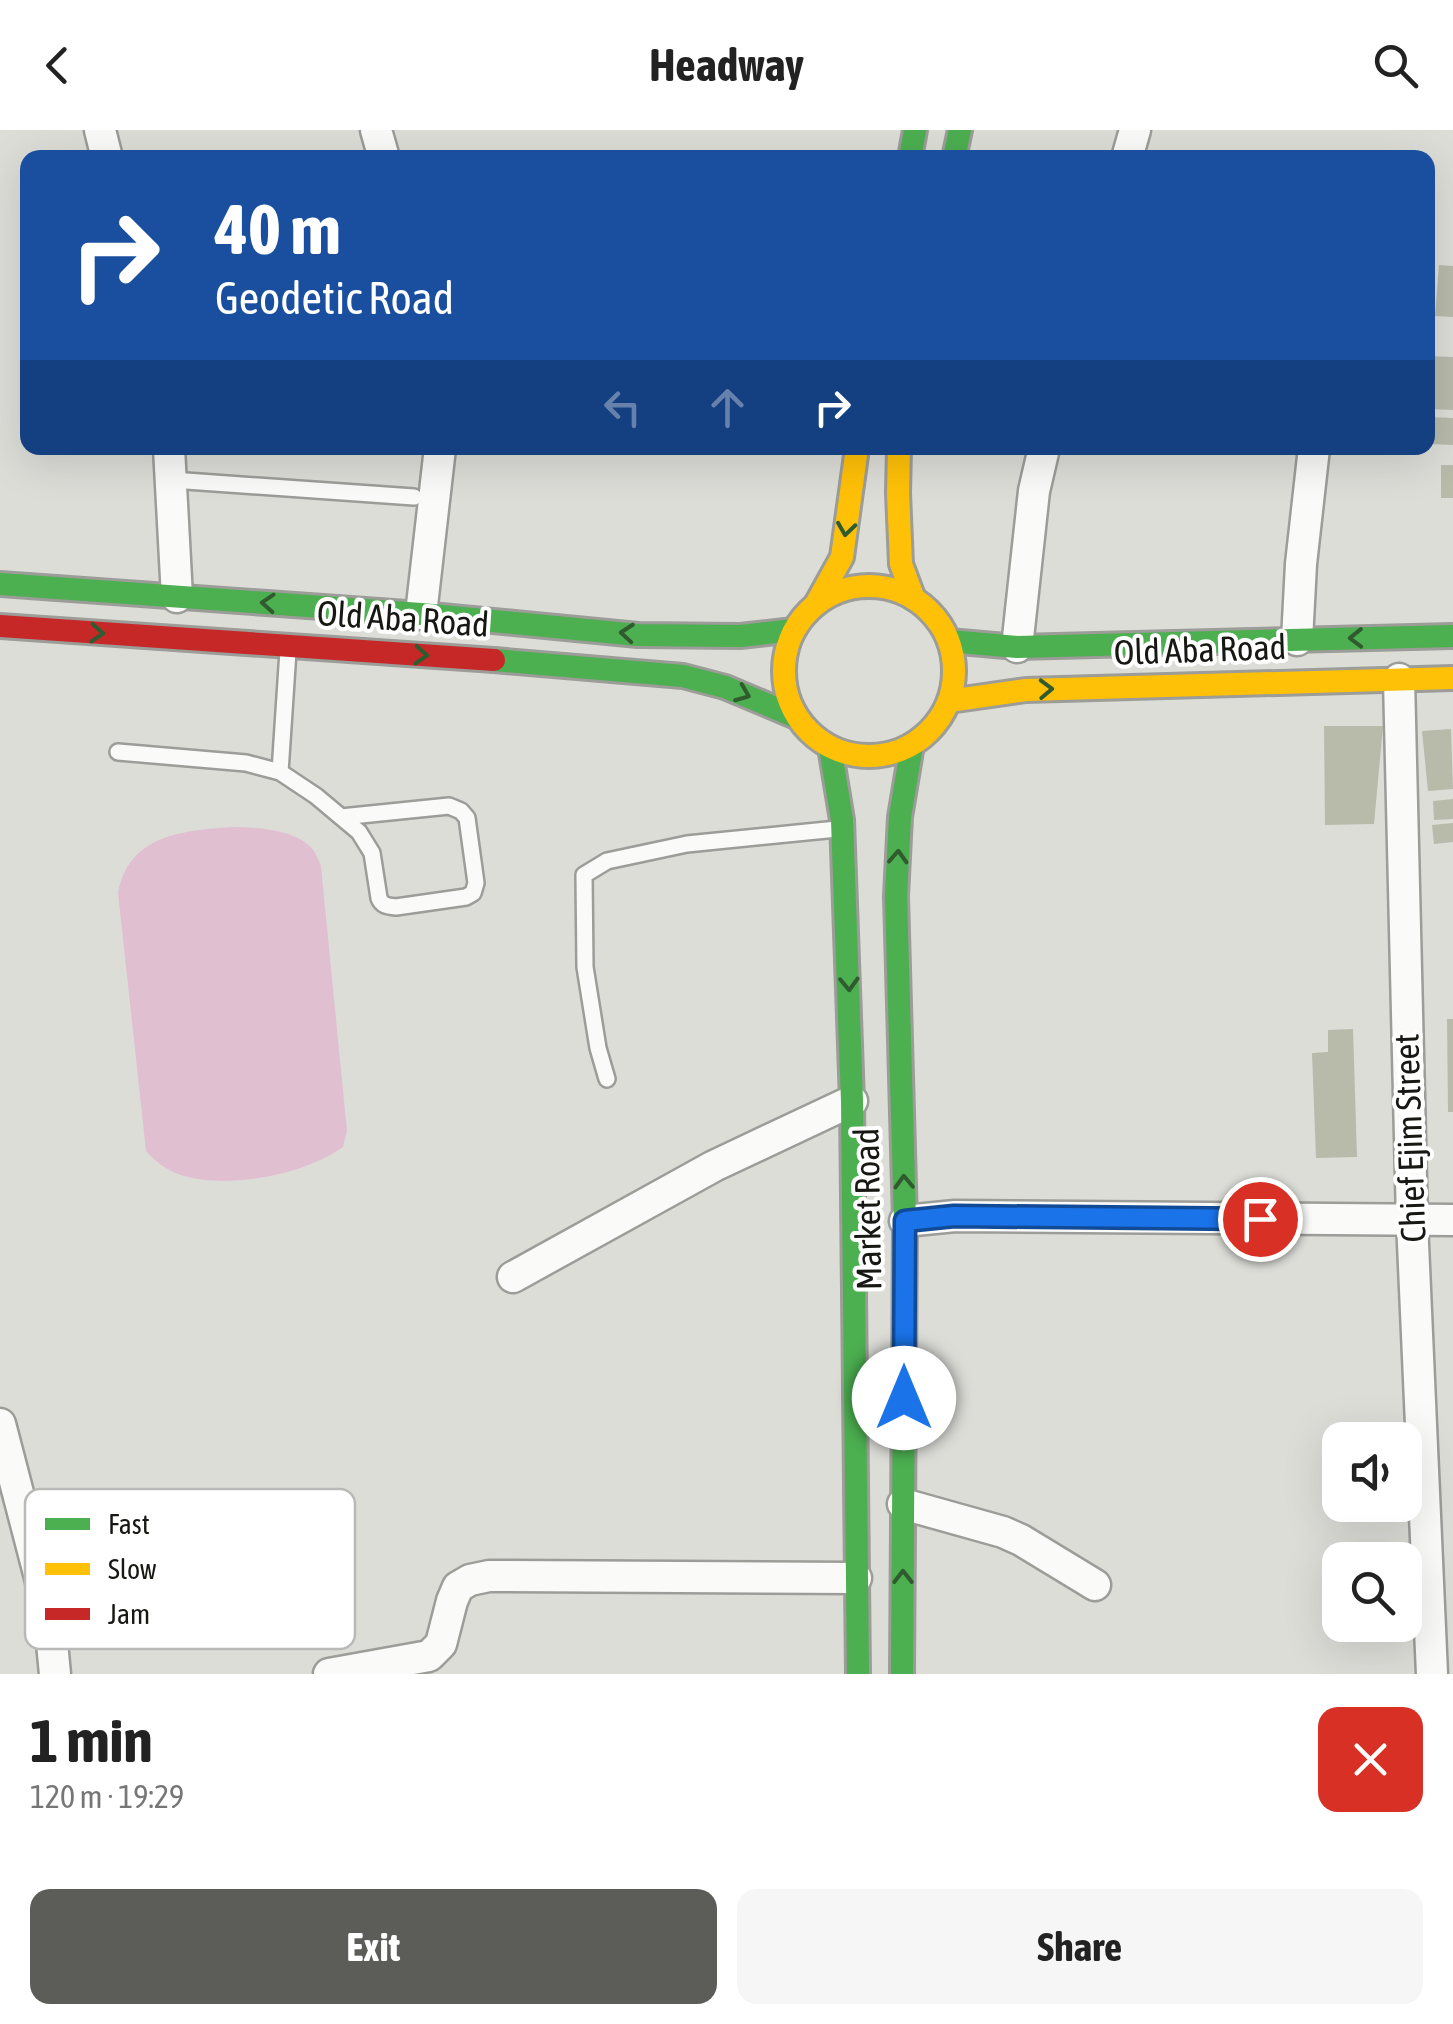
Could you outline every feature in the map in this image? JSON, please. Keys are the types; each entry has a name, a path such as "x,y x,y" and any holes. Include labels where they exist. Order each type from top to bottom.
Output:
{"main road":[{"path":"816,604 857,586 886,588 914,599 935,617 949,642 954,671 949,700 934,726 912,745 871,756 857,756 830,747 794,716 783,682 783,664 794,630 816,604 842,556 855,455"},
{"path":"898,455 901,564 914,599"},
{"name":"Old Aba Road","path":"0,584 421,614 638,635 740,636 794,630"},
{"name":"Old Aba Road","path":"0,626 682,676 726,686 794,716"},
{"name":"Old Aba Road","path":"949,642 1017,647 1453,636"},
{"name":"Old Aba Road","path":"949,700 1026,690 1453,678"},
{"name":"Market Road","path":"902,1674 905,1221 896,896 900,816 912,745"},
{"name":"Market Road","path":"830,747 842,828 852,1101 858,1674"}],"street":[{"path":"170,455 176,597"},
{"path":"421,614 439,455"},
{"path":"1017,647 1034,490 1042,455"},
{"path":"1297,640 1313,455"},
{"name":"Chief Ejim Street","path":"1399,679 1412,1221 1442,1596 1432,1674"},
{"path":"513,1277 714,1166 852,1101"},
{"path":"905,1221 954,1216 1453,1220"},
{"path":"0,1424 25,1520"},
{"path":"903,1504 1003,1532 1095,1586"},
{"path":"329,1674 428,1656 441,1644 458,1587 490,1576 856,1578"},
{"path":"52,1649 54,1674"}],"lane":[{"path":"172,480 414,497"},
{"path":"280,772 288,646"},
{"path":"118,752 246,763 280,772 358,832 372,853 379,898 386,906 473,893 476,882 467,818 461,811 448,806 341,816"},
{"path":"607,1079 585,968 584,875 607,861 687,844 842,828"}],"shaded area":[{"path":"230,827 263,829 298,838 314,851 321,866 347,1131 343,1147 308,1165 263,1177 217,1181 178,1174 146,1151 118,893 133,859 145,848 176,834"}],"building":[{"path":"1439,265 1453,266 1453,317 1435,316"},
{"path":"1435,356 1453,357 1453,410 1435,409"},
{"path":"1435,417 1453,418 1453,445 1435,444"},
{"path":"1441,465 1453,465 1453,498 1441,498"},
{"path":"1324,726 1383,726 1374,824 1325,825"},
{"path":"1451,729 1453,789 1428,791 1422,731"},
{"path":"1453,799 1453,819 1434,820 1433,801"},
{"path":"1453,823 1453,842 1434,844 1432,825"},
{"path":"1447,1019 1453,1019 1453,1112 1448,1112"},
{"path":"1353,1029 1357,1157 1316,1158 1312,1053 1328,1052 1328,1030"}],"traffic: fast":[{"path":"911,150 915,130"},
{"path":"956,150 960,130"},
{"path":"0,584 421,614 638,635 740,636 794,630"},
{"path":"949,641 1017,647 1453,636"},
{"path":"494,660 683,676 725,687 794,716"},
{"path":"902,1674 905,1221 896,896 900,817 912,745"},
{"path":"830,747 842,820 852,1101 858,1674"}],"traffic: slow":[{"path":"816,604 842,557 856,455"},
{"path":"899,455 901,564 914,599"},
{"path":"869,586 902,592 929,611 948,638 954,671 948,704 929,731 902,750 869,756 836,750 809,731 790,704 784,671 790,638 809,611 836,592 869,586"},
{"path":"949,701 1026,690 1453,678"}],"traffic: jam":[{"path":"0,626 494,660"}],"route":[{"path":"904,1398 905,1221 954,1216 1260,1219"}]}
